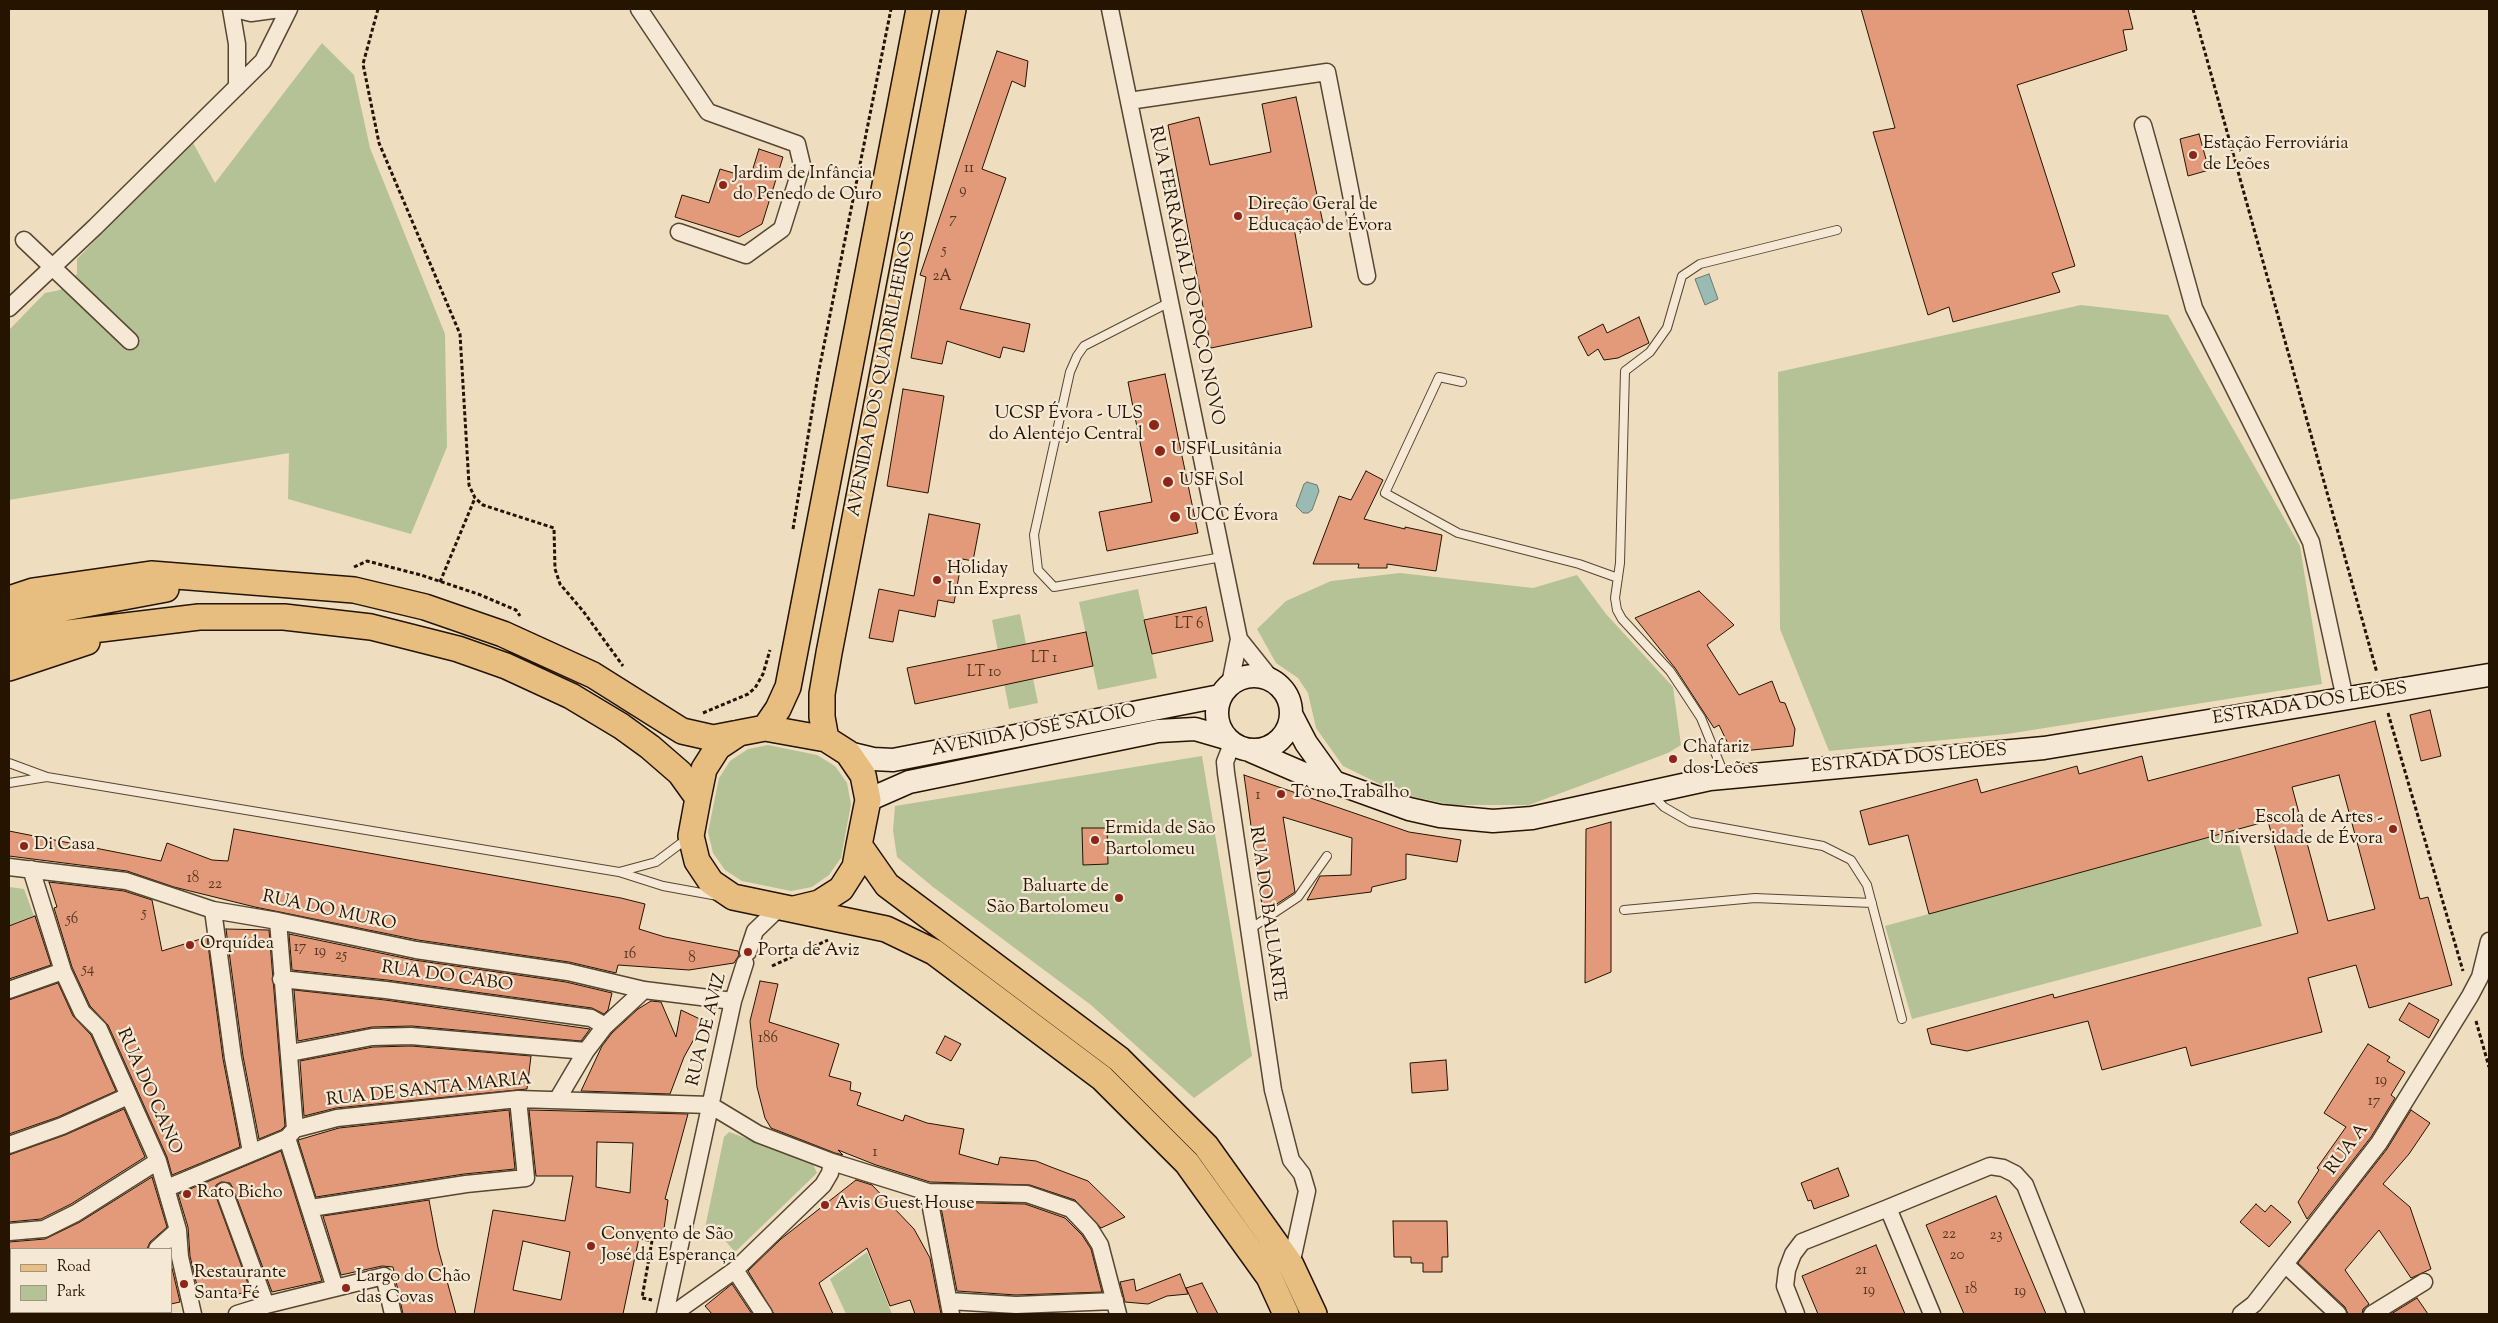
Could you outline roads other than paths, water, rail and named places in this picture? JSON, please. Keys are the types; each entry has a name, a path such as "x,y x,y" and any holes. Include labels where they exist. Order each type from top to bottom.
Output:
{"main road":[{"name":"AVENIDA DOS QUADRILHEIROS","path":"765,728 778,709 788,687 919,9"},
{"name":"AVENIDA DOS QUADRILHEIROS","path":"826,740 822,717 822,694 956,12"},
{"path":"9,599 33,591 151,574 256,580 354,590 425,607 503,634 551,654 593,675 682,731 713,738 765,728 826,740 848,754 863,775 868,800 855,867 841,889 819,904 787,907"},
{"path":"9,623 38,613 147,591 256,580"},
{"path":"9,646 43,636 199,617 241,616 325,620 380,629 458,649 506,666 571,696 620,726 665,760 680,773 698,798"},
{"path":"9,668 54,652 155,623"},
{"path":"1292,716 1288,730 1279,742 1266,749 1236,744 1218,725 1216,710 1225,690 1243,677 1257,675 1272,679 1283,688 1290,701 1292,716 1306,743 1334,782"},
{"name":"ESTRADA DOS LEÕES","path":"1334,782 1409,809 1440,816 1493,821 1532,818 1725,777 2044,748 2489,675"},
{"name":"AVENIDA JOSÉ SALOIO","path":"848,754 872,759 893,760 1188,701 1225,690"},
{"name":"AVENIDA JOSÉ SALOIO","path":"868,800 909,782 1158,730 1195,729 1236,744 1309,776 1334,782"},
{"path":"740,733 718,747 704,769 698,798 691,836 697,861 711,882 733,897 886,929 934,952 1102,1078 1187,1163 1269,1278 1286,1314"},
{"path":"859,845 887,884 1118,1059 1206,1146 1291,1265 1314,1314"}],"street":[{"path":"231,9 237,44 237,86"},
{"path":"235,9 251,13 280,9"},
{"path":"9,308 53,268 263,61 289,9"},
{"path":"639,9 708,112 797,144 802,165 782,229 746,256 679,232"},
{"name":"RUA FERRAGIAL DO POÇO NOVO","path":"1110,9 1239,639"},
{"path":"1129,101 1326,72 1367,276"},
{"path":"2143,125 2194,308 2311,542 2345,699"},
{"path":"24,240 130,341"},
{"path":"1239,639 1272,679"},
{"path":"1225,690 1239,639"},
{"name":"RUA DO BALUARTE","path":"1236,744 1225,762 1226,773 1272,1090 1291,1160 1302,1174 1307,1191 1291,1265"},
{"name":"RUA DO MURO","path":"9,867 126,881 213,910 278,921 416,950 568,972 644,990 733,1001"},
{"name":"RUA DO CANO","path":"31,869 63,971 82,1012 99,1029 158,1161 178,1230 180,1257 193,1314"},
{"name":"RUA DE AVIZ","path":"665,1314 733,1001 755,931 787,907"},
{"path":"213,910 233,1058 251,1152"},
{"path":"278,921 281,979 290,1053 291,1134 335,1288"},
{"name":"RUA A","path":"2241,1314 2254,1304 2379,1143 2470,996 2480,977 2489,941"},
{"path":"9,990 63,971"},
{"name":"RUA DO CABO","path":"281,979 386,990 591,1018 605,1026"},
{"path":"557,1100 586,1051 605,1026 644,990"},
{"path":"290,1053 372,1038 411,1036 586,1051"},
{"path":"9,1145 62,1126 128,1096"},
{"path":"311,1208 466,1184 526,1178 518,1099"},
{"name":"RUA DE SANTA MARIA","path":"166,1188 291,1134 337,1118 518,1099 710,1105"},
{"name":"RUA DE AVIZ","path":"710,1105 758,1134 832,1162 928,1192 1027,1194 1071,1209 1090,1228 1100,1245 1117,1308"},
{"path":"9,1232 44,1229 76,1213 158,1161"},
{"path":"673,1314 735,1270 823,1185 830,1173 832,1162"},
{"path":"1796,1314 1785,1286 1787,1270 1793,1254 1802,1242 1990,1166 2004,1168 2015,1174 2025,1185 2076,1314"},
{"path":"224,1191 266,1305"},
{"path":"928,1192 950,1308 1016,1305 1117,1308"},
{"path":"1888,1208 1932,1314"},
{"path":"158,1248 178,1230"},
{"path":"2286,1264 2338,1314"},
{"path":"735,1270 764,1314"},
{"path":"237,1314 384,1276 393,1314"},
{"path":"2372,1314 2424,1282"}],"lane":[{"path":"1725,777 1700,718 1670,671 1619,614 1615,598 1620,563 1625,371 1650,352 1667,328 1682,276 1700,264 1837,230"},
{"path":"1170,302 1084,346 1077,356 1070,372 1034,535 1038,570 1054,587 1222,557"},
{"path":"1462,382 1439,377 1385,493 1458,533 1579,564 1618,578"},
{"path":"9,763 47,777 619,872 663,886 709,896 733,897"},
{"path":"9,783 47,777"},
{"path":"1650,792 1664,807 1690,822 1823,846 1851,860 1867,884 1902,1020"},
{"path":"619,872 656,862 691,836"},
{"path":"1248,931 1298,896 1327,856"},
{"path":"1624,910 1755,898 1872,903"}],"water":[{"path":"1709,274 1718,299 1705,305 1695,279"},
{"path":"1307,482 1317,485 1319,491 1312,510 1308,513 1303,513 1296,506 1304,484"}],"place":[{"name":"Estação Ferroviária de Leões","path":"2193,155"},
{"name":"Jardim de Infância do Penedo de Ouro","path":"723,185"},
{"name":"Direção Geral de Educação de Évora","path":"1238,216"},
{"name":"UCSP Évora - ULS do Alentejo Central","path":"1154,425"},
{"name":"USF Lusitânia","path":"1160,451"},
{"name":"USF Sol","path":"1168,482"},
{"name":"UCC Évora","path":"1175,517"},
{"name":"Holiday Inn Express","path":"937,580"},
{"name":"Chafariz dos Leões","path":"1673,759"},
{"name":"Tô no Trabalho","path":"1281,794"},
{"name":"Escola de Artes - Universidade de Évora","path":"2393,829"},
{"name":"Ermida de São Bartolomeu","path":"1095,840"},
{"name":"Di Casa","path":"24,846"},
{"name":"Baluarte de São Bartolomeu","path":"1119,898"},
{"name":"Orquídea","path":"190,945"},
{"name":"Porta de Aviz","path":"748,952"},
{"name":"Rato Bicho","path":"187,1194"},
{"name":"Avis Guest House","path":"825,1205"},
{"name":"Convento de São José da Esperança","path":"591,1246"},
{"name":"Restaurante Santa Fé","path":"184,1284"},
{"name":"Largo do Chão das Covas","path":"346,1288"}]}
